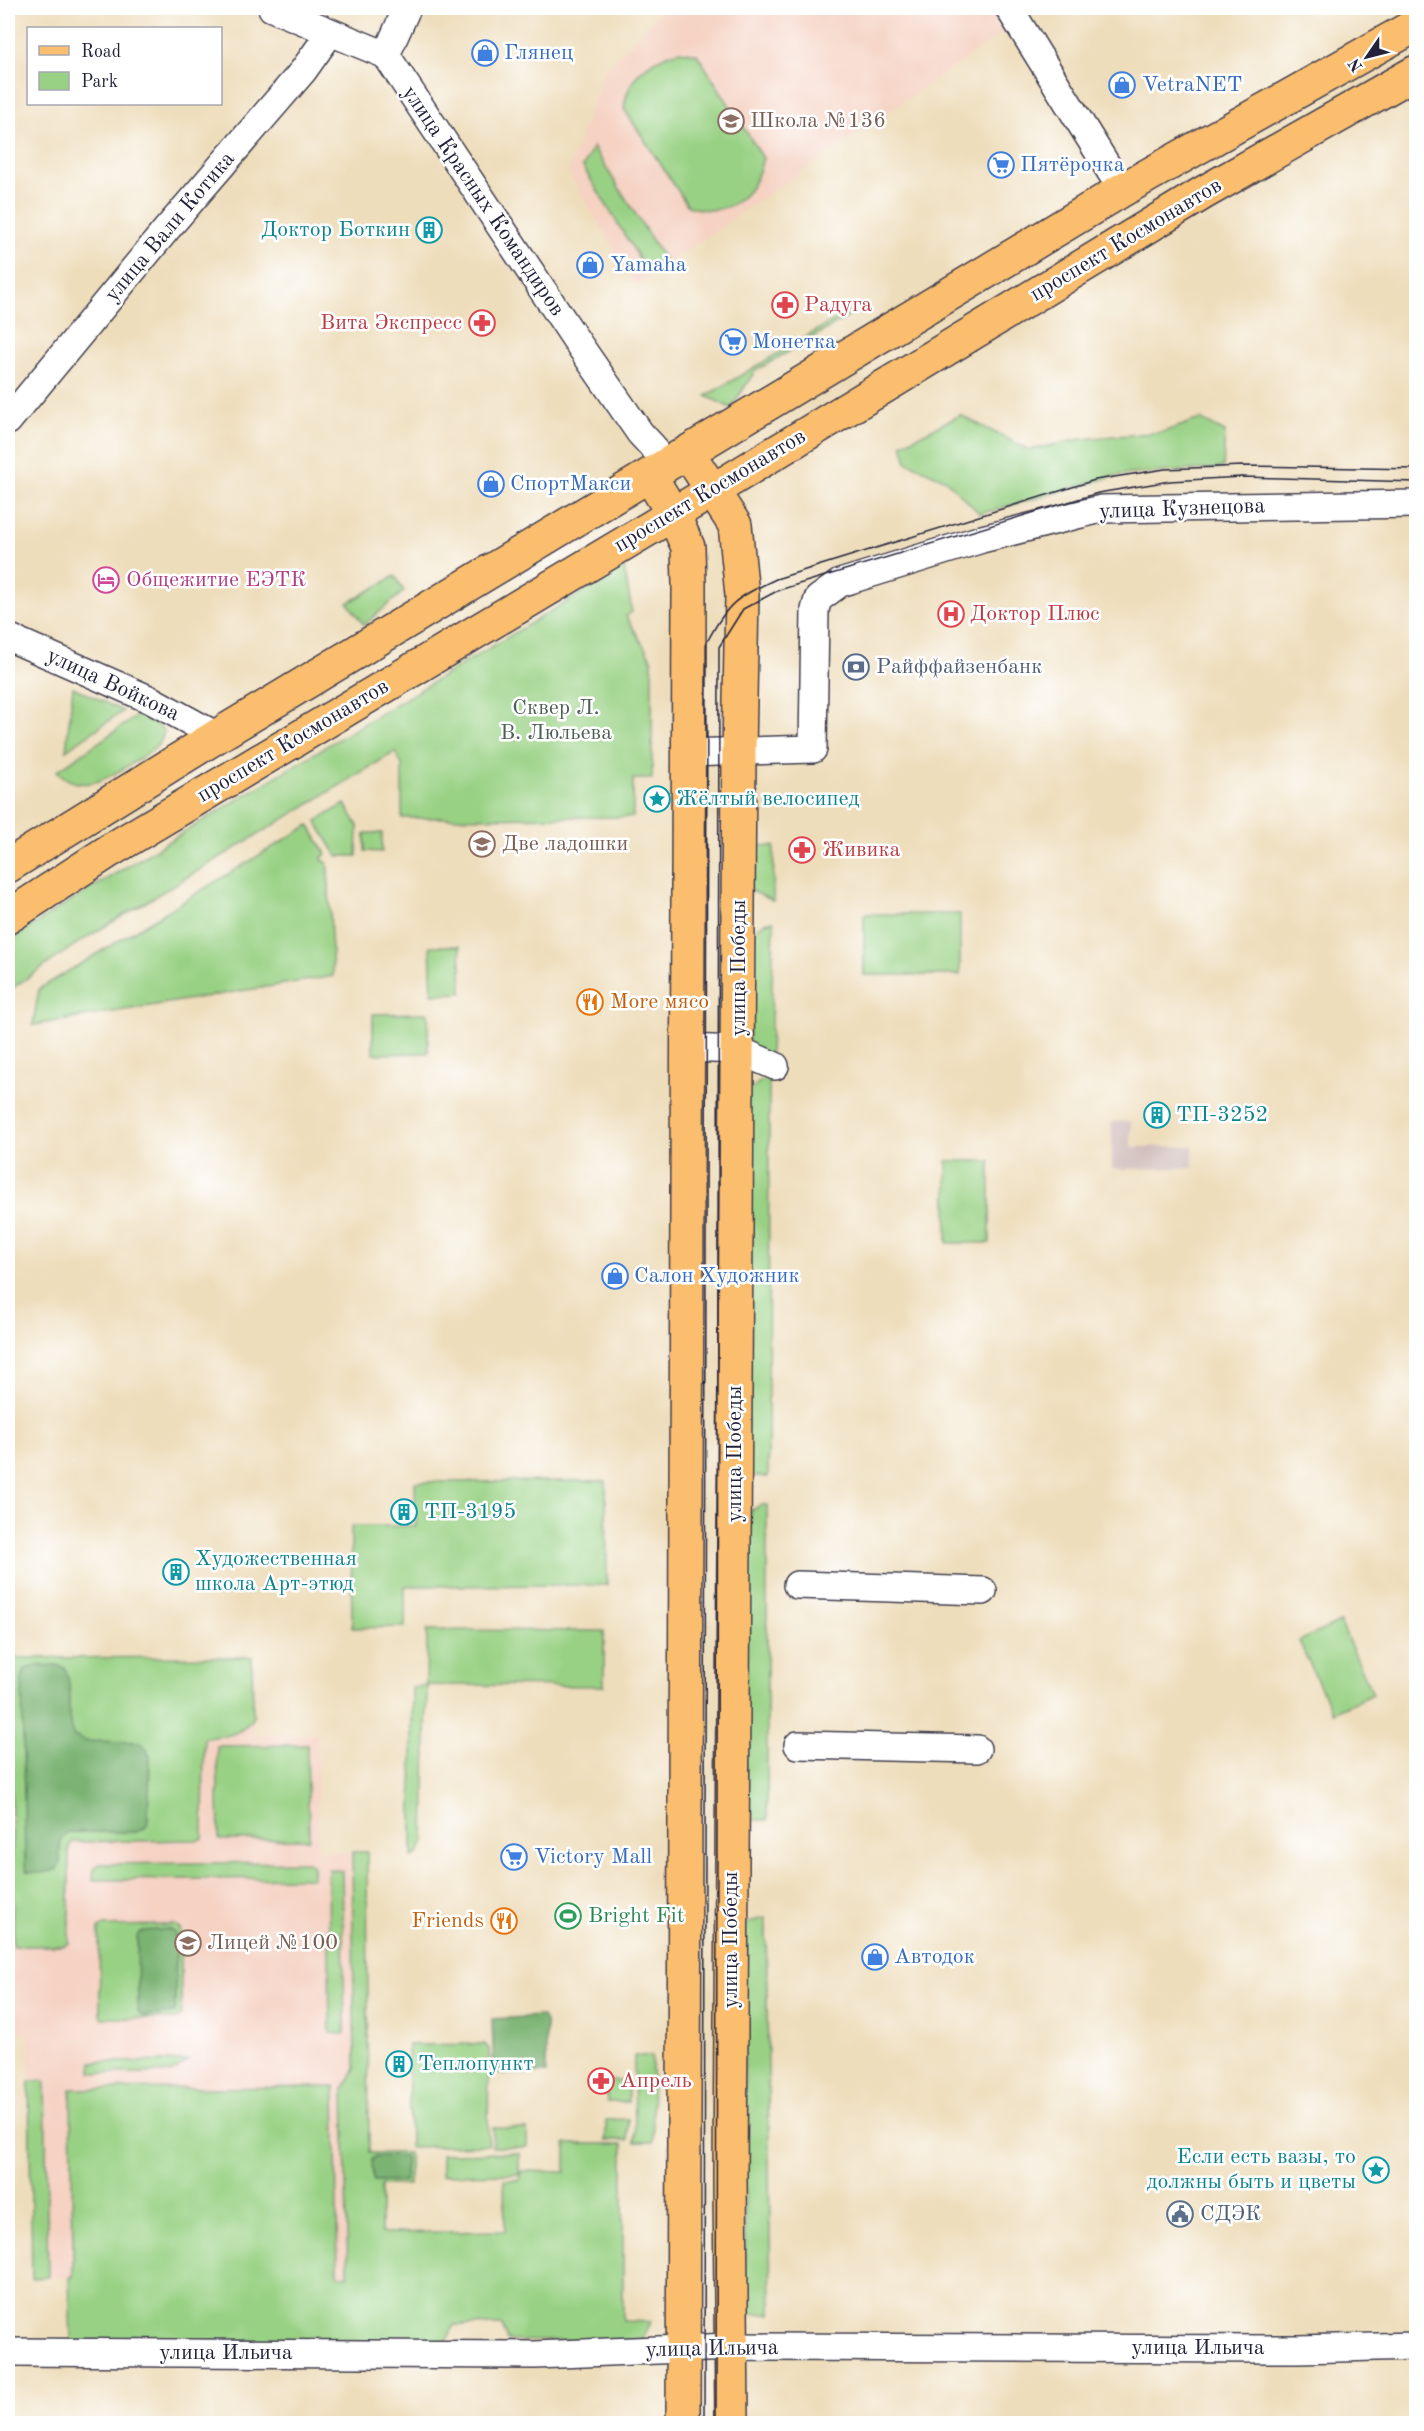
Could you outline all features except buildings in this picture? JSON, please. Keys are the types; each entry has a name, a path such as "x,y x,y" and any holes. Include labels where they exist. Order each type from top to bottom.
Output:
{"main road":[{"name":"проспект Космонавтов","path":"8,866 652,462 688,453 1122,190 1416,25"},
{"name":"проспект Космонавтов","path":"8,917 109,851 714,490 1203,193 1416,72"},
{"name":"улица Победы","path":"688,453 735,525 743,609 739,752 730,2178 732,2424"},
{"path":"652,462 688,548 683,2424"}],"street":[{"path":"272,8 386,55 407,8"},
{"path":"1009,8 1122,190"},
{"name":"улица Вали Котика","path":"8,421 166,230 303,71 330,33"},
{"name":"улица Красных Командиров","path":"386,55 640,433 652,462"},
{"name":"улица Кузнецова","path":"739,752 813,749 815,610 818,599 840,583 982,539 1101,509 1416,504"},
{"name":"улица Войкова","path":"8,637 152,700 217,736"},
{"path":"688,753 739,752"},
{"path":"688,1048 738,1050 775,1066"},
{"path":"797,1585 983,1591"},
{"path":"798,1744 977,1749"},
{"name":"улица Ильича","path":"8,2352 535,2355 731,2347 1298,2349 1416,2346"}],"shaded area":[{"name":"Школа №136","path":"661,8 987,8 1003,33 636,285 568,172 605,70 663,9"},
{"path":"1131,1121 1131,1147 1193,1146 1193,1168 1112,1169 1112,1122"},
{"name":"Лицей №100","path":"252,1657 253,1735 317,1734 318,1852 367,1852 370,2276 32,2278 29,2034 9,2033 8,1658"}],"green space":[{"path":"680,51 697,54 763,158 759,172 746,194 727,207 702,209 688,206 624,109 626,97 635,78 649,64"},
{"path":"593,147 666,262 648,273 583,167"},
{"path":"851,310 851,315 755,371 731,408 706,396"},
{"path":"960,415 1029,450 1082,439 1163,432 1200,419 1225,432 1223,468 1119,475 980,514 946,480 907,462 902,444"},
{"name":"Сквер Л. В. Люльева","path":"624,567 632,612 626,616 652,660 652,779 633,779 633,817 402,818 402,765 395,752 81,941 8,991 8,942 64,905"},
{"path":"395,576 404,591 364,625 348,603"},
{"path":"73,687 123,711 66,750"},
{"path":"143,712 164,731 160,742 148,753 105,779 86,784 66,779 57,771"},
{"path":"345,804 358,826 357,856 337,856 316,821"},
{"path":"309,825 326,854 322,858 327,862 328,868 333,976 33,1025 39,989"},
{"path":"365,833 382,833 382,852 365,851"},
{"path":"749,845 774,846 773,901 750,890"},
{"path":"864,914 960,914 960,975 864,975"},
{"path":"774,921 770,1057 749,1049 750,932 765,923"},
{"path":"430,946 460,946 462,993 432,994"},
{"path":"428,1013 428,1053 373,1054 373,1014"},
{"path":"762,1080 769,1080 768,1477 747,1475 747,1092"},
{"path":"947,1161 990,1161 990,1243 947,1243"},
{"path":"606,1481 607,1585 405,1586 405,1627 352,1628 351,1526 416,1526 415,1482"},
{"path":"761,1505 767,1505 767,1820 750,1820 745,1817 745,1514"},
{"path":"1340,1622 1373,1694 1332,1712 1299,1641"},
{"path":"427,1630 604,1631 604,1686 427,1685 424,1842 418,1854 412,1857 412,1688 426,1685"},
{"path":"252,1657 253,1717 238,1732 226,1736 204,1738 203,1838 198,1840 72,1842 69,1848 69,1943 63,1946 13,1946 10,1658"},
{"path":"57,1665 65,1668 68,1676 69,1719 74,1736 85,1741 140,1742 146,1748 150,1757 148,1821 145,1828 136,1832 68,1832 60,1840 60,1863 57,1869 34,1873 27,1871 25,1864 22,1679 25,1669"},
{"path":"307,1745 309,1839 219,1840 217,1746"},
{"path":"352,1852 367,1852 369,2153 409,2153 409,2185 381,2185 381,2233 505,2231 504,2180 519,2180 521,2171 566,2172 566,2144 623,2144 623,2321 651,2322 643,2340 507,2341 502,2325 454,2325 447,2341 71,2342 69,2277 73,2277 71,2089 335,2087 338,2275 348,2276 344,2088 355,2069"},
{"path":"308,1862 313,1866 313,1878 93,1880 94,1867 100,1864"},
{"path":"328,1869 342,1871 345,2033 343,2034 330,2033"},
{"path":"766,1918 771,2314 745,2314 744,1925"},
{"path":"175,1925 181,1933 181,2015 175,2019 102,2018 100,2014 99,1928 103,1926"},
{"path":"168,1929 175,1932 176,1941 175,2013 144,2016 138,2010 137,1937 143,1931"},
{"path":"542,2016 546,2021 546,2073 494,2074 492,2019"},
{"path":"485,2044 489,2049 488,2145 410,2147 408,2045"},
{"path":"634,2056 652,2056 653,2142 635,2142"},
{"path":"189,2061 171,2073 91,2073 92,2062"},
{"path":"29,2081 45,2081 48,2277 32,2278"},
{"path":"607,2081 628,2081 628,2102 607,2102"},
{"path":"628,2119 628,2140 606,2140 606,2120"},
{"path":"493,2128 527,2129 527,2147 492,2147"},
{"path":"519,2153 519,2174 441,2175 441,2154"},
{"path":"375,2156 405,2157 405,2181 373,2181 372,2159"}],"tram line":[{"path":"704,2424 707,642 721,618 734,603 751,591 776,579 1095,480 1165,469 1243,466 1416,469"},
{"path":"716,2424 719,647 743,609 779,590 1098,493 1170,481 1242,477 1416,482"}],"place":[{"name":"Глянец","path":"485,53"},
{"name":"VetraNET","path":"1122,85"},
{"name":"Школа №136","path":"731,121"},
{"name":"Пятёрочка","path":"1001,165"},
{"name":"Доктор Боткин","path":"429,230"},
{"name":"Yamaha","path":"590,265"},
{"name":"Радуга","path":"785,305"},
{"name":"Вита Экспресс","path":"482,323"},
{"name":"Монетка","path":"733,342"},
{"name":"СпортМакси","path":"491,484"},
{"name":"Общежитие ЕЭТК","path":"106,580"},
{"name":"Доктор Плюс","path":"951,614"},
{"name":"Райффайзенбанк","path":"856,667"},
{"name":"Жёлтый велосипед","path":"657,799"},
{"name":"Две ладошки","path":"482,844"},
{"name":"Живика","path":"802,850"},
{"name":"More мясо","path":"590,1002"},
{"name":"ТП-3252","path":"1157,1115"},
{"name":"Салон Художник","path":"615,1276"},
{"name":"ТП-3195","path":"404,1512"},
{"name":"Художественная школа Арт-этюд","path":"176,1572"},
{"name":"Victory Mall","path":"514,1857"},
{"name":"Bright Fit","path":"568,1916"},
{"name":"Friends","path":"504,1921"},
{"name":"Лицей №100","path":"188,1943"},
{"name":"Автодок","path":"875,1957"},
{"name":"Теплопункт","path":"399,2064"},
{"name":"Апрель","path":"601,2081"},
{"name":"Если есть вазы, то должны быть и цветы","path":"1376,2170"},
{"name":"СДЭК","path":"1180,2214"}]}
